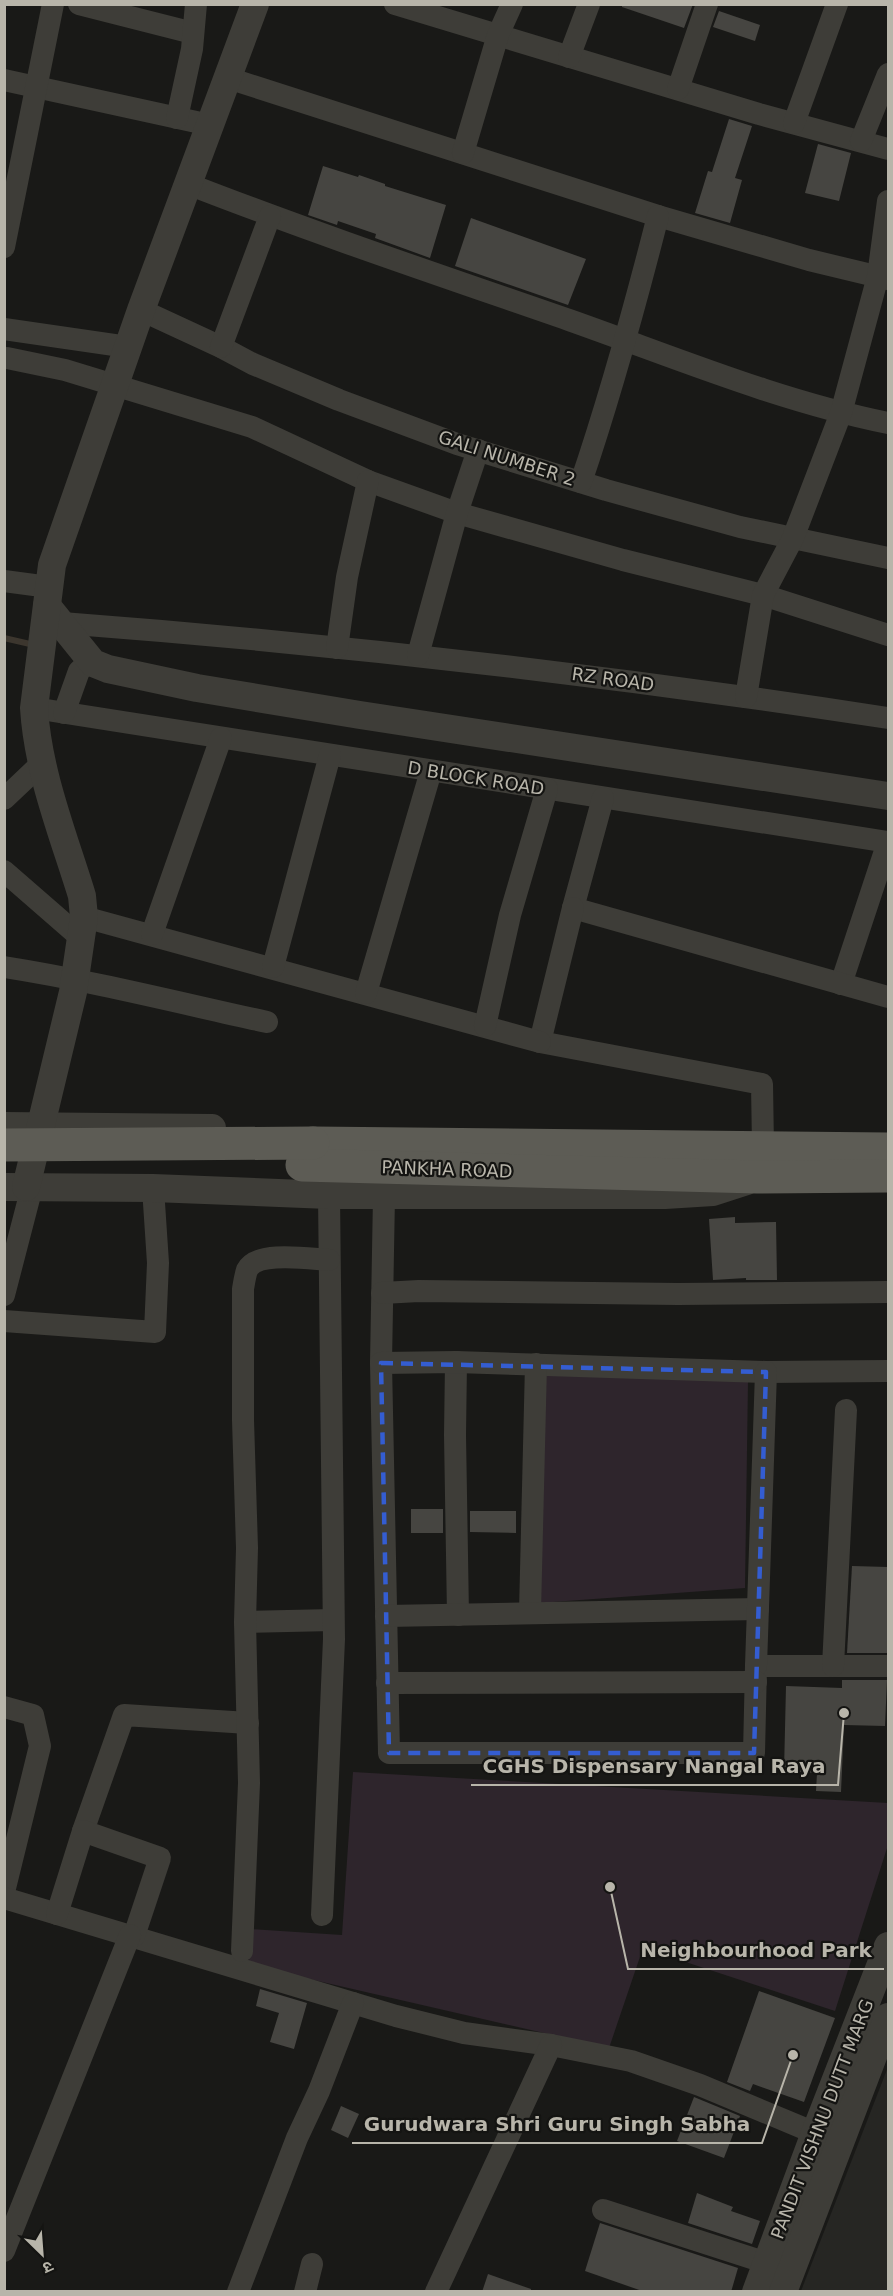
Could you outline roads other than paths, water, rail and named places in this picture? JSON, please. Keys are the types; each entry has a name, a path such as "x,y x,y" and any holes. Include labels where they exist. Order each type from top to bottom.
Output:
{"main road":[{"name":"PANKHA ROAD","path":"4,1145 308,1154 760,1162 888,1176"},
{"name":"PANKHA ROAD","path":"760,1162 888,1149"},
{"name":"PANKHA ROAD","path":"17,1182 308,1154"}],"street":[{"path":"4,247 53,4"},
{"path":"79,4 193,33"},
{"path":"177,118 193,33 196,4"},
{"path":"4,1295 17,1182 41,1126 75,978 82,927 82,896 41,764 34,708 53,606 52,566 141,310 255,4"},
{"path":"396,4 569,57 888,149"},
{"path":"463,153 498,35 512,4"},
{"path":"569,57 589,4"},
{"path":"678,89 707,4"},
{"path":"794,123 837,4"},
{"path":"861,141 888,74"},
{"path":"228,78 658,216 809,260 883,278"},
{"path":"4,80 210,125"},
{"path":"188,184 270,216 626,341 841,413 888,423"},
{"path":"746,697 763,595 793,538 841,413 883,278 888,201"},
{"path":"221,347 270,216"},
{"path":"581,482 626,341 658,216"},
{"name":"GALI NUMBER 2","path":"141,310 253,364 339,400 478,450 740,527 888,558"},
{"path":"4,329 128,347"},
{"path":"7,358 65,370 252,427 368,481 457,513 623,560 763,595 888,634"},
{"path":"418,655 457,513 478,450"},
{"path":"337,648 347,577 368,481"},
{"name":"RZ ROAD","path":"4,581 53,606 337,648 418,655 746,697 888,718"},
{"path":"53,606 91,660 108,669 197,688 888,796"},
{"path":"64,713 79,671 91,660"},
{"name":"D BLOCK ROAD","path":"34,708 888,842"},
{"path":"152,934 221,738"},
{"path":"273,967 330,755"},
{"path":"4,799 41,764"},
{"path":"366,993 431,771"},
{"path":"484,1026 498,976 510,915 547,789"},
{"path":"540,1042 603,798"},
{"path":"841,984 888,842"},
{"path":"4,871 82,927 152,934 540,1042 762,1084 760,1162"},
{"path":"573,908 888,997"},
{"path":"4,967 75,978 136,994 267,1022"},
{"path":"4,1126 703,1132 760,1162"},
{"path":"17,1182 329,1195 665,1195 712,1192 760,1162"},
{"path":"4,1322 155,1332 158,1263 153,1188"},
{"path":"322,1915 333,1620 329,1195"},
{"path":"384,1196 381,1363 389,1753 754,1753 766,1372"},
{"path":"242,1951 249,1783 245,1622 247,1548 243,1420 243,1289 248,1269 259,1260 278,1257 329,1260"},
{"path":"382,1293 418,1291 678,1294 888,1293"},
{"path":"381,1363 456,1362 766,1372 888,1371"},
{"path":"456,1362 458,1615"},
{"path":"530,1612 536,1364"},
{"path":"833,1666 846,1410"},
{"path":"386,1616 759,1609"},
{"path":"245,1622 333,1620"},
{"path":"387,1683 756,1674 833,1666 888,1666"},
{"path":"4,1707 33,1715 40,1746 4,1892"},
{"path":"57,1914 124,1715 248,1723"},
{"path":"4,2252 132,1936 160,1858 84,1831"},
{"path":"4,1898 353,2003 464,2033 551,2044 632,2061 700,2085 815,2133"},
{"name":"PANDIT VISHNU DUTT MARG","path":"756,2292 888,1947"},
{"path":"238,2292 297,2138 319,2091 353,2003"},
{"name":"PANDIT VISHNU DUTT MARG","path":"783,2292 888,2017"},
{"path":"436,2292 551,2044"},
{"path":"603,2210 767,2263"},
{"path":"305,2292 312,2264"}],"waterway":[{"path":"4,638 30,644"}],"place":[{"name":"CGHS Dispensary Nangal Raya","path":"844,1713"},
{"name":"Neighbourhood Park","path":"610,1887"},
{"name":"Gurudwara Shri Guru Singh Sabha","path":"793,2055"}]}
